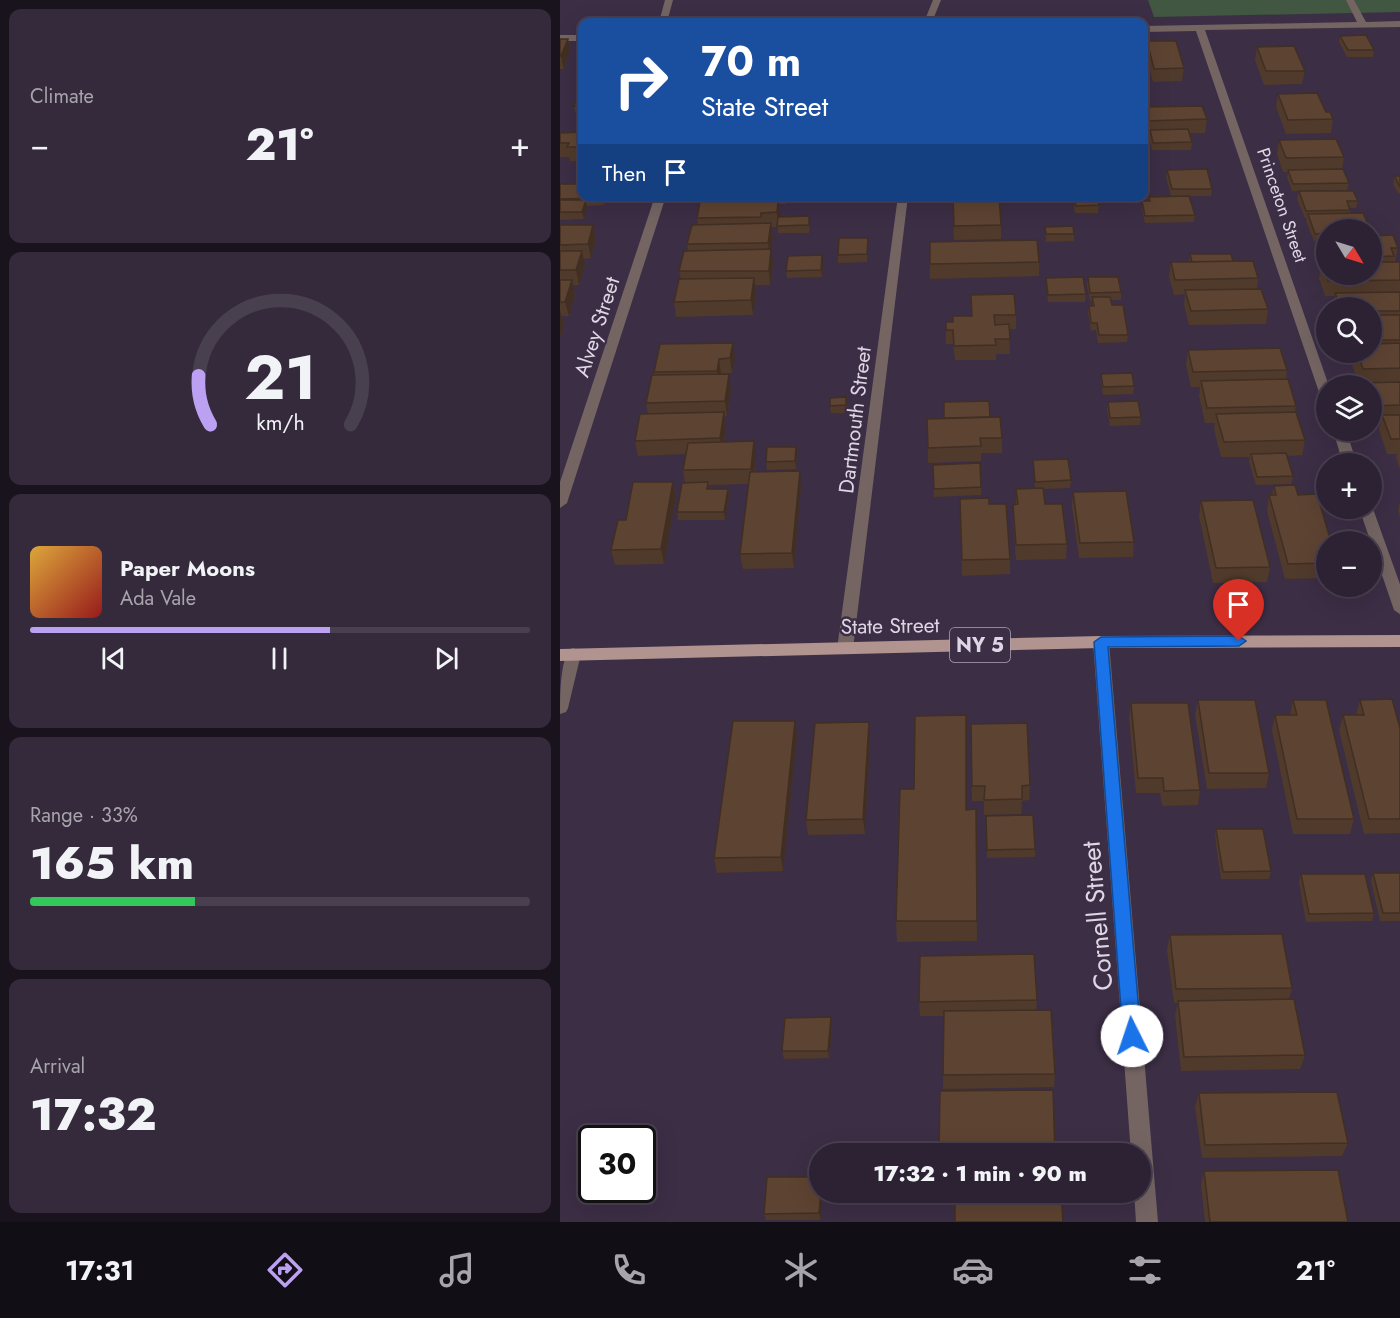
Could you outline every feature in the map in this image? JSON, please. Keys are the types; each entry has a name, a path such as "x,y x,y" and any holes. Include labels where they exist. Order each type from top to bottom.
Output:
{"main road":[{"name":"State Street","path":"567,655 1101,642 1400,641"}],"street":[{"path":"665,18 669,0"},
{"path":"930,18 937,0"},
{"path":"1350,0 1363,25"},
{"path":"1148,29 1400,24"},
{"name":"Princeton Street","path":"1200,28 1319,375"},
{"path":"560,38 578,38"},
{"name":"Alvey Street","path":"560,503 659,201"},
{"name":"Dartmouth Street","path":"845,649 902,201"},
{"path":"1370,519 1400,610"},
{"name":"Cornell Street","path":"1101,642 1147,1222"},
{"path":"560,708 567,655"}],"green space":[{"path":"1148,0 1400,0 1401,12 1154,17"}],"building":[{"path":"1366,35 1374,50 1348,50 1340,36"},
{"path":"560,39 568,39 561,56 560,56"},
{"path":"1148,41 1176,41 1184,68 1154,69"},
{"path":"1294,46 1305,71 1266,71 1257,47"},
{"path":"1317,93 1326,112 1330,112 1333,119 1288,120 1278,94"},
{"path":"578,94 578,106 574,106"},
{"path":"1202,106 1207,119 1148,121 1148,107"},
{"path":"1188,129 1192,142 1153,143 1150,130"},
{"path":"578,132 578,147 567,147 569,143 560,143 560,133"},
{"path":"1336,139 1344,157 1286,158 1279,140"},
{"path":"1207,169 1212,189 1172,189 1167,170"},
{"path":"1343,169 1349,183 1293,184 1288,170"},
{"path":"1395,176 1400,176 1400,186 1399,186"},
{"path":"560,184 578,184 578,199 560,199"},
{"path":"1299,191 1353,191 1358,201 1347,201 1350,210 1306,211"},
{"path":"1189,196 1195,215 1145,216 1142,201 1150,201 1149,197"},
{"path":"560,200 586,201 582,212 560,212"},
{"path":"778,201 777,212 761,213 761,217 697,218 700,202"},
{"path":"953,201 999,201 1001,225 954,226"},
{"path":"1075,201 1098,201 1099,205 1076,206"},
{"path":"1363,213 1366,219 1316,219 1315,234 1308,214"},
{"path":"809,216 809,225 777,226 778,217"},
{"path":"771,223 768,243 687,244 692,225"},
{"path":"560,225 593,225 588,244 560,245"},
{"path":"1073,226 1074,234 1046,234 1045,227"},
{"path":"1393,235 1398,248 1391,248 1394,256 1382,257 1382,236"},
{"path":"839,238 868,238 867,254 838,255"},
{"path":"1037,240 1039,262 930,264 930,242"},
{"path":"771,249 769,271 679,271 684,251"},
{"path":"560,251 582,251 576,270 560,270"},
{"path":"1190,254 1231,254 1233,261 1192,262"},
{"path":"822,255 821,270 786,271 788,256"},
{"path":"1253,261 1258,278 1175,280 1171,262"},
{"path":"1382,262 1400,262 1400,280 1382,280"},
{"path":"1083,277 1086,294 1048,295 1046,278"},
{"path":"1088,277 1118,277 1121,292 1090,293"},
{"path":"754,278 751,300 674,302 679,279"},
{"path":"560,280 572,280 565,302 560,302"},
{"path":"1261,289 1268,309 1191,311 1185,290"},
{"path":"1400,292 1400,311 1382,311 1382,297 1337,297 1335,293"},
{"path":"1014,294 1016,315 994,315 995,325 1009,324 1010,339 995,339 996,345 954,346 953,330 946,330 946,322 953,322 953,316 972,316 971,295"},
{"path":"1092,297 1110,297 1112,305 1123,305 1128,335 1099,335 1097,323 1091,323 1089,306 1094,306"},
{"path":"1382,315 1400,315 1400,340 1382,340"},
{"path":"733,343 730,358 719,359 717,371 654,372 660,344"},
{"path":"1400,343 1400,368 1363,369 1361,363 1382,363 1382,344"},
{"path":"1280,348 1287,370 1193,372 1188,350"},
{"path":"1132,373 1134,386 1103,387 1101,374"},
{"path":"729,374 725,401 646,403 652,375"},
{"path":"1288,379 1296,406 1207,408 1201,381"},
{"path":"1382,382 1400,382 1400,405 1382,406"},
{"path":"846,397 846,405 830,406 830,398"},
{"path":"989,401 990,417 944,418 944,402"},
{"path":"1138,401 1141,417 1110,418 1108,402"},
{"path":"724,412 720,438 635,441 640,414"},
{"path":"1296,412 1305,440 1224,442 1216,414"},
{"path":"1382,415 1400,415 1400,439 1391,439"},
{"path":"1000,417 1002,438 980,438 981,446 928,448 927,419"},
{"path":"754,441 751,469 683,470 688,443"},
{"path":"767,447 796,447 795,461 766,462"},
{"path":"1286,453 1293,476 1257,477 1251,454"},
{"path":"1068,459 1071,480 1035,482 1033,460"},
{"path":"980,463 981,487 934,489 933,465"},
{"path":"800,471 792,553 740,554 750,472"},
{"path":"633,482 673,482 661,549 611,550 618,520 626,520"},
{"path":"708,482 707,489 728,489 724,512 677,512 682,483"},
{"path":"1295,485 1298,495 1316,494 1316,519 1324,519 1328,531 1316,531 1316,563 1288,564 1269,495 1276,495 1274,486"},
{"path":"1043,488 1045,504 1062,504 1067,544 1016,545 1013,505 1018,504 1016,489"},
{"path":"1126,491 1134,542 1080,543 1073,492"},
{"path":"989,498 989,504 1006,504 1010,559 962,560 960,499"},
{"path":"1253,500 1270,567 1216,568 1201,501"},
{"path":"1392,699 1400,728 1400,819 1369,819 1343,715 1364,715 1360,700"},
{"path":"1198,700 1255,700 1269,773 1209,773"},
{"path":"1293,700 1326,700 1354,819 1297,819 1275,715 1297,715"},
{"path":"1131,703 1188,703 1200,790 1164,791 1163,778 1138,778"},
{"path":"966,715 966,810 976,809 977,921 896,921 900,789 914,789 915,716"},
{"path":"733,721 795,721 781,857 714,858"},
{"path":"869,722 863,819 806,820 815,723"},
{"path":"1027,723 1030,785 1022,786 1022,799 984,800 985,786 972,786 971,724"},
{"path":"1033,815 1035,849 987,850 986,816"},
{"path":"1216,829 1263,829 1271,871 1223,872"},
{"path":"1373,873 1400,873 1400,913 1383,913"},
{"path":"1301,874 1365,874 1374,913 1309,914"},
{"path":"1282,934 1292,988 1176,989 1170,935"},
{"path":"1034,954 1037,1000 919,1002 920,956"},
{"path":"1294,999 1305,1055 1184,1057 1178,1001"},
{"path":"1051,1010 1055,1074 943,1075 944,1011"},
{"path":"831,1017 828,1051 782,1051 785,1018"},
{"path":"1053,1090 1055,1143 939,1143 940,1091"},
{"path":"1337,1092 1348,1143 1205,1145 1199,1093"},
{"path":"1338,1170 1348,1222 1210,1222 1204,1171"},
{"path":"767,1177 809,1177 809,1203 820,1203 819,1213 764,1214"},
{"path":"955,1203 1062,1203 1063,1222 955,1222"}],"route":[{"path":"1132,1036 1101,642 1239,641"}]}
